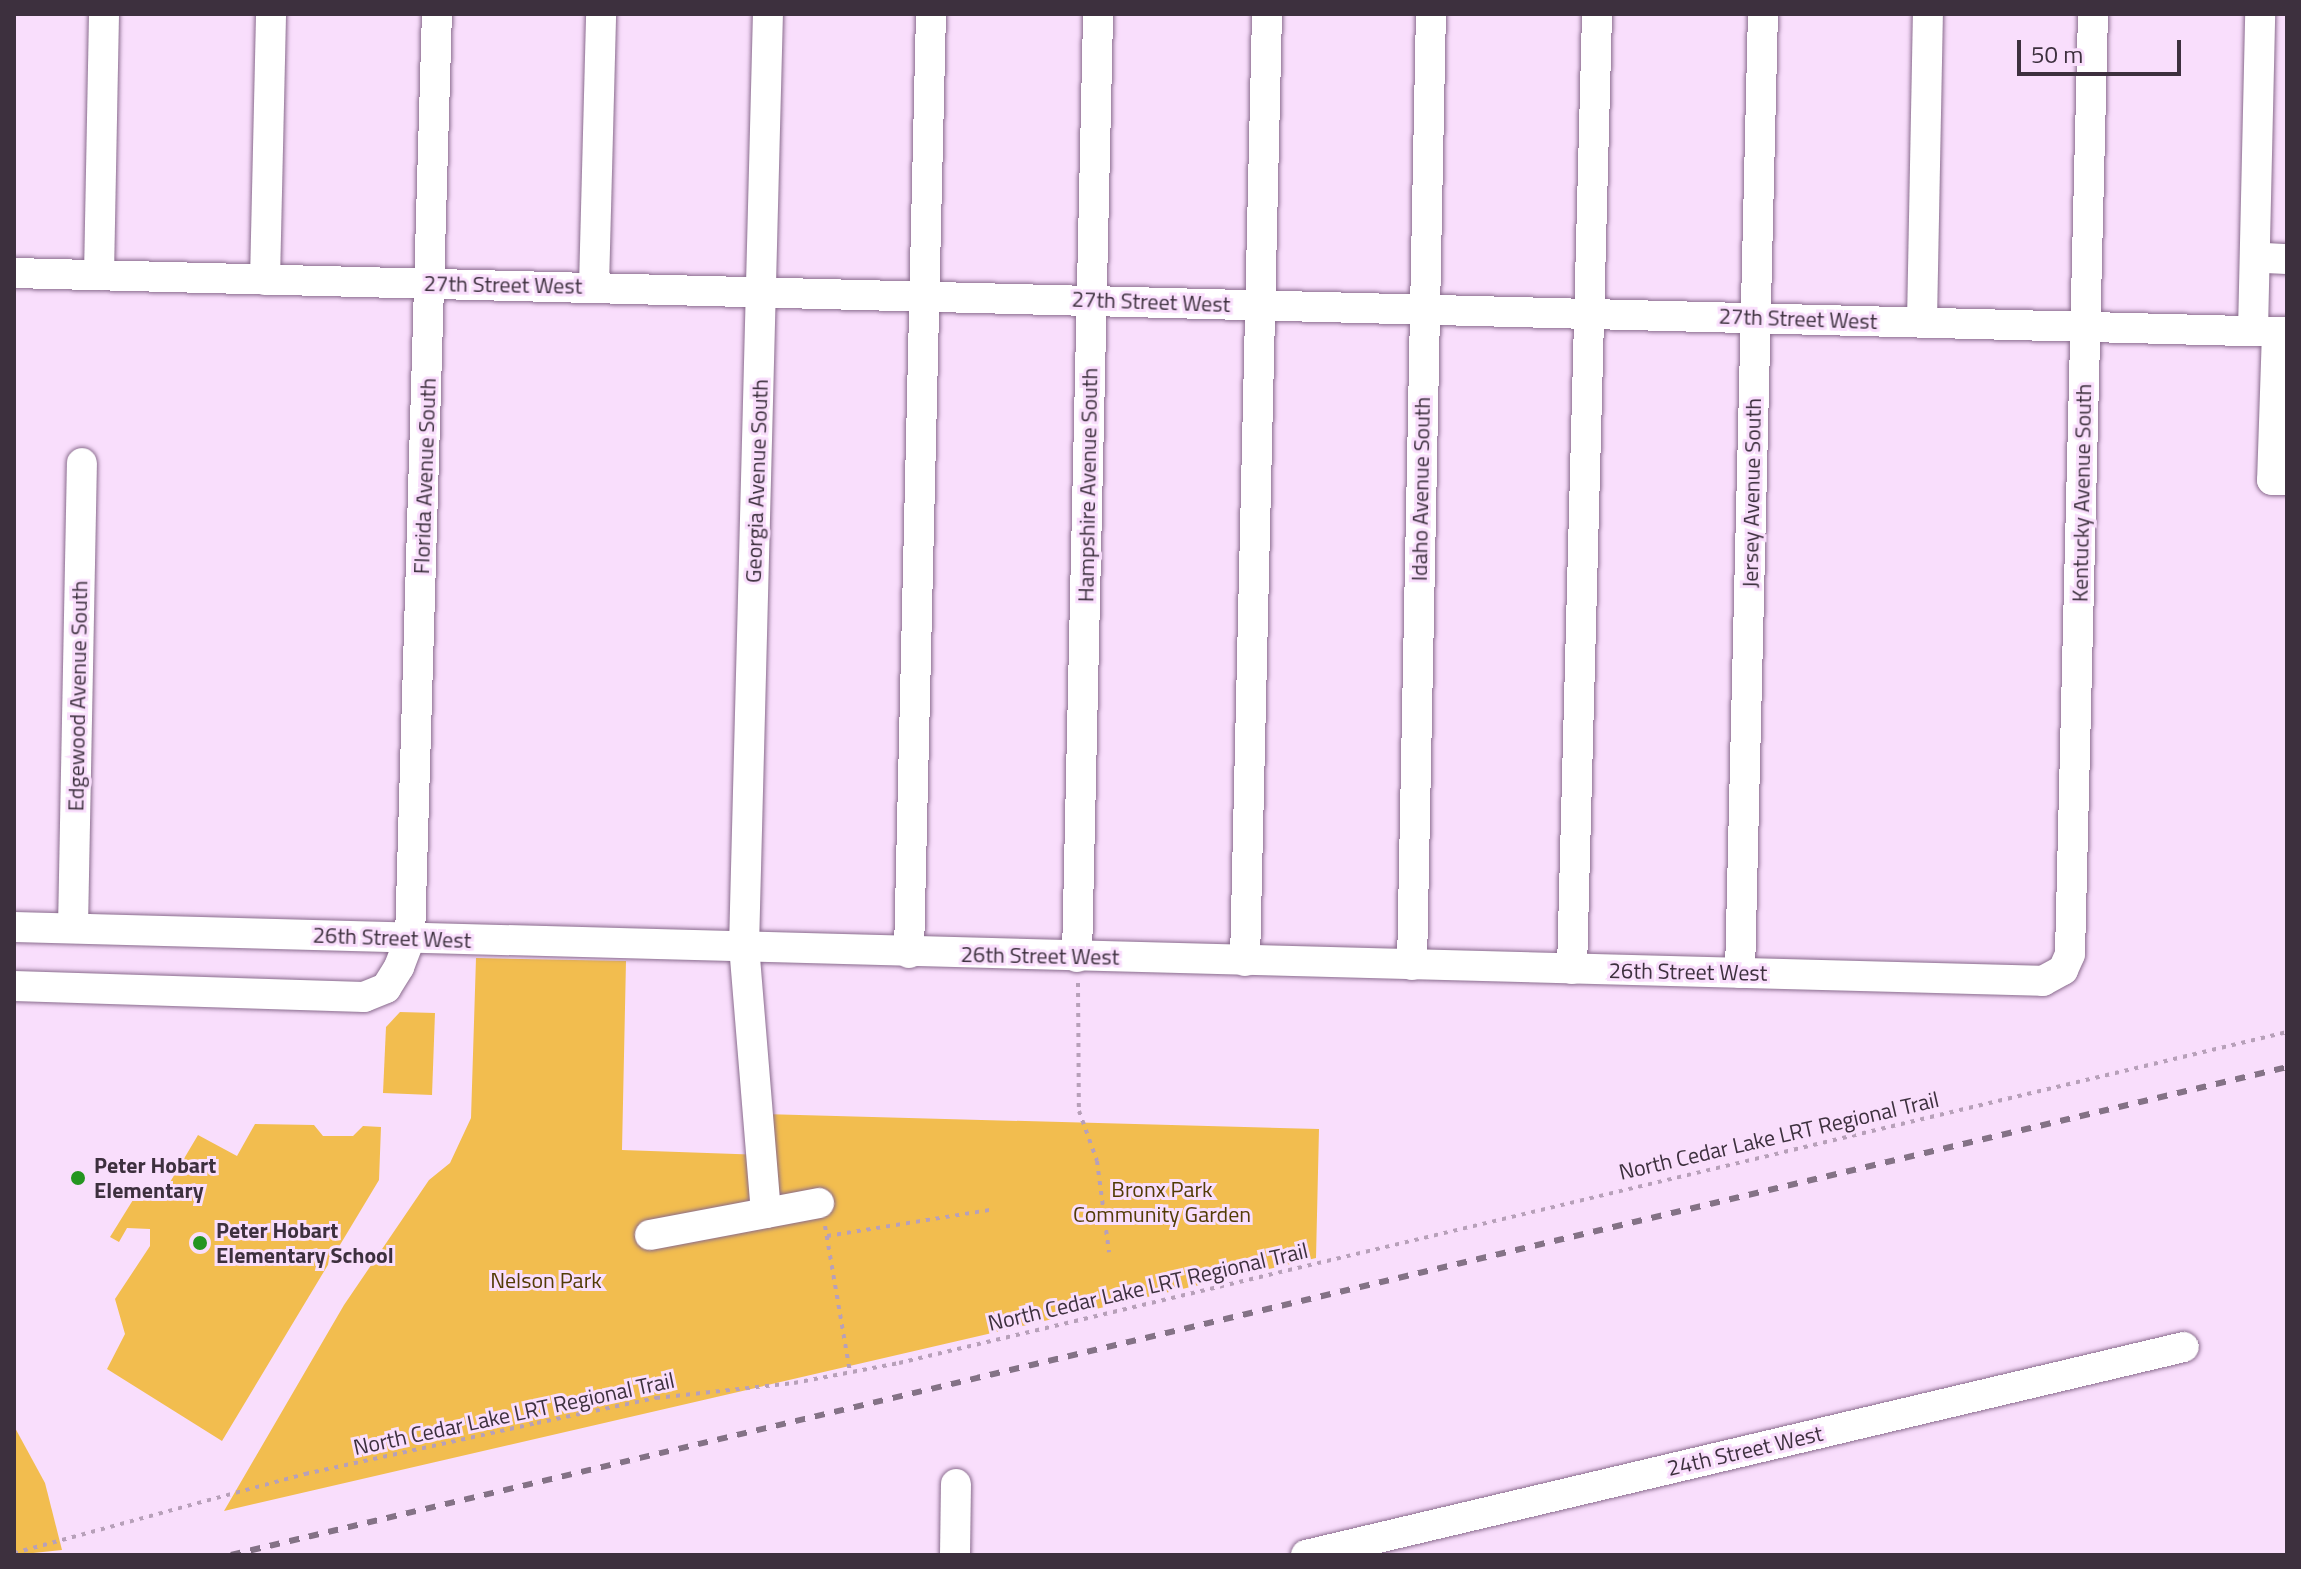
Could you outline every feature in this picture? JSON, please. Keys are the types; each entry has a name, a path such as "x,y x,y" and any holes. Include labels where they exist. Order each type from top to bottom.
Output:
{"street":[{"path":"99,275 104,14"},
{"path":"265,280 271,14"},
{"name":"Florida Avenue South","path":"410,938 437,14"},
{"path":"594,286 601,14"},
{"name":"Georgia Avenue South","path":"766,1213 744,947 768,14"},
{"path":"909,953 931,14"},
{"name":"Hampshire Avenue South","path":"1077,957 1098,14"},
{"path":"1245,961 1267,14"},
{"name":"Idaho Avenue South","path":"1412,965 1431,14"},
{"path":"1572,969 1597,14"},
{"name":"Jersey Avenue South","path":"1740,973 1763,14"},
{"path":"1922,322 1928,14"},
{"name":"Kentucky Avenue South","path":"2063,970 2070,954 2093,14"},
{"path":"2260,14 2272,332 2272,480 2287,480"},
{"name":"27th Street West","path":"14,273 763,290 2272,332"},
{"name":"Edgewood Avenue South","path":"73,928 82,463"},
{"name":"26th Street West","path":"14,927 2043,981 2063,970"},
{"path":"14,986 364,997 393,980 410,938"},
{"path":"650,1235 819,1203"},
{"name":"24th Street West","path":"1306,1555 1387,1546 2184,1347"},
{"path":"955,1555 956,1484"}],"path":[{"path":"1077,957 1079,1111 1097,1161 1109,1252"},
{"name":"North Cedar Lake LRT Regional Trail","path":"14,1553 305,1474 656,1398 850,1373 2287,1032"},
{"path":"819,1203 850,1373"},
{"path":"827,1236 995,1209"}],"green space":[{"name":"Nelson Park","path":"476,958 626,961 622,1150 766,1155 763,1114 1319,1129 1316,1258 224,1511 344,1305 429,1180 450,1163 471,1118"},
{"path":"400,1012 435,1013 432,1095 383,1093 386,1027"},
{"path":"255,1124 314,1125 323,1136 353,1136 363,1126 381,1127 379,1180 222,1441 107,1369 125,1334 115,1299 150,1246 150,1229 127,1228 119,1242 110,1237 141,1187 156,1196 163,1194 198,1135 237,1156"},
{"path":"14,1426 45,1483 62,1550 14,1555"}],"railway":[{"path":"231,1555 2287,1067"}],"place":[{"name":"Peter Hobart Elementary","path":"78,1178"},
{"name":"Peter Hobart Elementary School","path":"200,1243"}],"park label":[{"name":"Bronx Park Community Garden","path":"1162,1202"}]}
